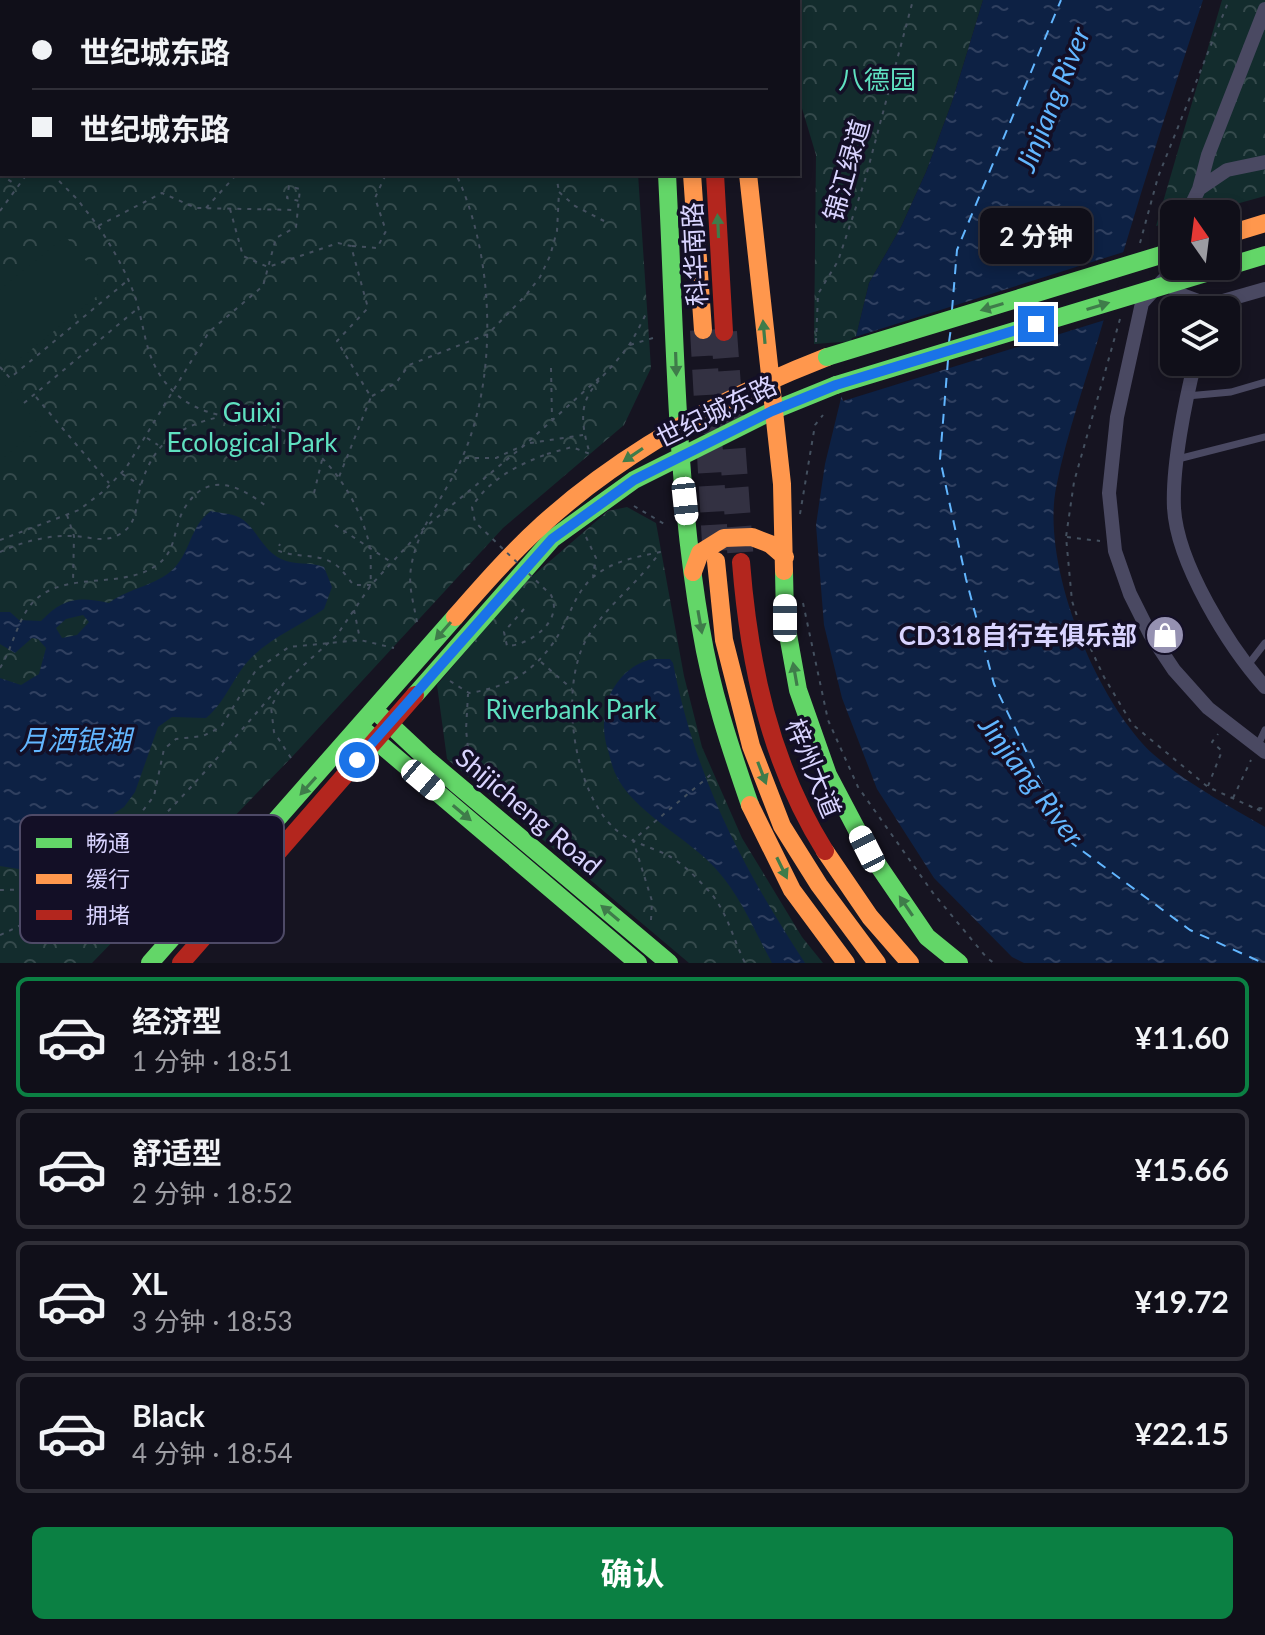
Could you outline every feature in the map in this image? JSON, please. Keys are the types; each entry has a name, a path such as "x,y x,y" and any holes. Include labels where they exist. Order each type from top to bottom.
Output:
{"main road":[{"path":"667,176 680,456 692,575 719,714 753,809 793,890 846,963"},
{"name":"科华南路","path":"692,176 703,330"},
{"name":"科华南路","path":"715,176 724,332"},
{"path":"748,176 768,380 782,484 785,618 798,690 828,775 867,849 927,937 959,963"},
{"path":"1240,231 1265,223"},
{"name":"世纪城东路","path":"375,739 382,717 491,576 544,523 615,467 678,424 821,352 1160,255"},
{"name":"世纪城东路","path":"382,717 552,539 634,480 772,411 836,385 1265,255"},
{"path":"692,575 700,553 724,538 752,537 770,544 785,557"},
{"name":"梓州大道","path":"716,561 724,640 751,746 782,826 819,885 877,963"},
{"name":"梓州大道","path":"741,562 749,649 769,733 809,828 847,888 910,963"},
{"path":"282,815 360,727 382,717"},
{"name":"Shijicheng Road","path":"382,717 428,760 669,963"},
{"name":"Shijicheng Road","path":"360,727 638,963"},
{"path":"284,844 375,739"},
{"path":"150,963 168,943"},
{"path":"181,963 198,943"}],"street":[{"path":"1194,200 1265,9"},
{"path":"1199,189 1227,170 1265,162"},
{"path":"1163,280 1142,303 1117,417 1109,493 1114,542 1130,594 1150,634 1174,670 1208,708 1261,749"},
{"path":"1169,280 1177,293 1183,296"},
{"path":"1240,297 1265,289"},
{"path":"1192,376 1178,459 1174,509 1184,550 1204,598 1247,667 1265,687"}],"lane":[{"path":"1187,396 1231,392 1265,382"},
{"path":"1178,459 1265,437"},
{"path":"1247,667 1265,643"},
{"path":"1261,749 1265,730"}],"path":[{"name":"锦江绿道","path":"821,352 818,294 838,261 865,180 913,0"},
{"path":"1139,249 1158,177 1229,0"},
{"path":"3,176 17,186"},
{"path":"0,211 25,176"},
{"path":"54,176 98,226 120,261 146,347 153,364 172,390 190,405 221,416 271,426 293,435 338,478 355,506 370,546 371,585"},
{"path":"206,209 235,176"},
{"path":"230,209 243,256 268,267 338,243 377,248 386,231 375,198 385,176"},
{"path":"417,622 411,594 411,568 423,529 463,457 481,395 488,334 481,250 457,176"},
{"path":"338,478 371,397 396,383 409,365 488,334 540,277 557,231 559,193 556,176"},
{"path":"98,226 162,193 196,208 298,210"},
{"path":"559,193 575,206 604,221"},
{"path":"0,540 79,510 121,473 147,438 172,390 209,332 263,286 276,238 296,227 299,201"},
{"path":"351,246 368,308 337,341 371,397"},
{"path":"0,367 10,378 128,280"},
{"path":"1123,306 1074,482 1066,537 1072,601 1104,677 1132,724 1208,787 1265,811"},
{"path":"24,403 137,309"},
{"path":"165,815 187,795 283,684 337,635 371,585 391,562 423,529 527,443 599,378 629,345 647,312"},
{"path":"629,345 656,337"},
{"path":"551,368 552,421"},
{"path":"524,609 504,632 507,646 516,646 533,637 552,619 556,604 551,595 475,522 472,507 500,477 522,463 572,447 590,454 582,417 586,400 599,378"},
{"path":"35,396 110,484"},
{"path":"799,521 815,425 823,415"},
{"path":"0,552 45,537 107,539 129,527 135,518 141,485 159,446 192,424 221,416"},
{"path":"463,457 496,458 527,443 584,435"},
{"path":"147,438 159,446"},
{"path":"314,493 322,460"},
{"path":"121,473 141,485"},
{"path":"0,668 30,605 57,587 151,569 166,558 174,545 183,510 193,497 212,485 230,484 266,506"},
{"path":"634,506 666,525"},
{"path":"67,514 74,536 73,585"},
{"path":"335,525 391,562"},
{"path":"583,532 596,558 593,578"},
{"path":"1066,537 1114,542"},
{"path":"280,544 277,550 284,553 330,562 339,567 354,585 371,585"},
{"path":"444,676 469,693 491,689 524,673 540,662 577,595 593,578 619,561 660,552 647,572 603,616 586,640 576,665 572,689 577,744 589,792 602,815 617,831 672,858 707,888 724,911 745,963"},
{"path":"800,592 828,720 858,787 933,893 994,963"},
{"path":"354,610 360,640"},
{"path":"139,815 154,796 164,749 176,739 203,736 221,727 256,670 289,647 360,640 394,648"},
{"path":"540,662 572,689"},
{"path":"283,684 271,707 274,732 291,758"},
{"path":"460,770 469,756 466,730 469,693"},
{"path":"1208,787 1222,751 1212,742 1226,722"},
{"path":"1232,799 1261,749"},
{"path":"633,840 714,772"},
{"path":"633,840 652,901 651,920"},
{"path":"0,890 20,889"},
{"path":"0,935 20,926"}],"green space":[{"name":"八德园","path":"800,0 983,0 952,102 926,172 901,227 869,283 855,341 814,344 816,155 800,102"},
{"path":"1222,0 1265,0 1265,196 1240,203 1240,200 1164,200"},
{"name":"Guixi Ecological Park","path":"0,176 638,176 651,368 624,425 503,528 236,815 20,815 20,943 111,943 92,963 0,963"},
{"path":"65,236 108,287 11,366 0,353 0,290"},
{"path":"0,379 41,427 0,461"},
{"name":"Riverbank Park","path":"627,507 656,523 684,676 702,747 742,838 802,937 823,963 689,963 447,759 437,685 521,586 608,511"}],"water":[{"name":"Jinjiang River","path":"983,0 1203,0 1139,199 1072,424 1056,488 1054,520 1065,592 1078,630 1093,667 1132,731 1153,754 1179,775 1265,827 1265,963 1024,963 1012,957 934,878 877,789 842,698 824,625 816,525 825,464 869,283 901,227 926,172 952,102"},
{"name":"月洒银湖","path":"211,511 236,516 248,524 274,555 292,562 324,567 332,587 324,609 259,650 206,718 172,717 158,727 135,792 124,807 112,815 20,815 20,868 0,866 0,678 21,685 39,674 46,648 38,639 32,638 15,653 0,644 0,612 10,612 19,620 41,621 64,603 88,600 109,603 170,572 182,557 198,524","holes":["83,615 89,622 77,635 62,638 56,628 66,619"]},
{"path":"653,659 670,659 673,663 694,744 724,820 761,892 805,963 772,963 740,903 716,869 634,800 615,773 604,730 609,697 627,672"}],"pier":[{"path":"1127,251 1108,319 843,401 839,389 852,338"}],"ferry route":[{"path":"952,310 957,250 1061,0"},
{"path":"949,342 951,328"},
{"path":"948,360 940,459 966,579 994,684 1069,841 1190,930 1263,963"}],"tunnel":[{"path":"703,330 716,561"},
{"path":"724,332 741,562"}],"traffic: fast":[{"path":"667,176 677,402 692,573 710,674 750,805"},
{"path":"827,357 1160,255"},
{"path":"836,385 1265,255"},
{"path":"415,695 552,539 634,480 772,411 836,385"},
{"path":"784,571 785,618 798,690 828,775 867,849 927,937 959,963"},
{"path":"280,815 455,617"},
{"path":"381,716 428,760 669,963"},
{"path":"366,732 638,963"},
{"path":"150,963 168,943"}],"traffic: slow":[{"path":"692,176 703,330"},
{"path":"748,176 782,484 784,571"},
{"path":"1240,231 1265,223"},
{"path":"455,617 531,535 608,472 714,408 827,357"},
{"path":"693,572 700,553 724,538 752,537 770,544 785,557"},
{"path":"716,561 724,640 751,746 782,826 819,885 877,963"},
{"path":"750,805 792,890 846,963"},
{"path":"825,851 870,917 910,963"}],"traffic: jam":[{"path":"715,176 724,332"},
{"path":"741,562 750,638 765,712 790,783 825,851"},
{"path":"284,845 415,695"},
{"path":"181,963 198,943"}],"place":[{"name":"CD318自行车俱乐部","path":"1165,635"}],"route":[{"path":"357,760 552,539 634,480 772,411 836,385 1036,324"}]}
